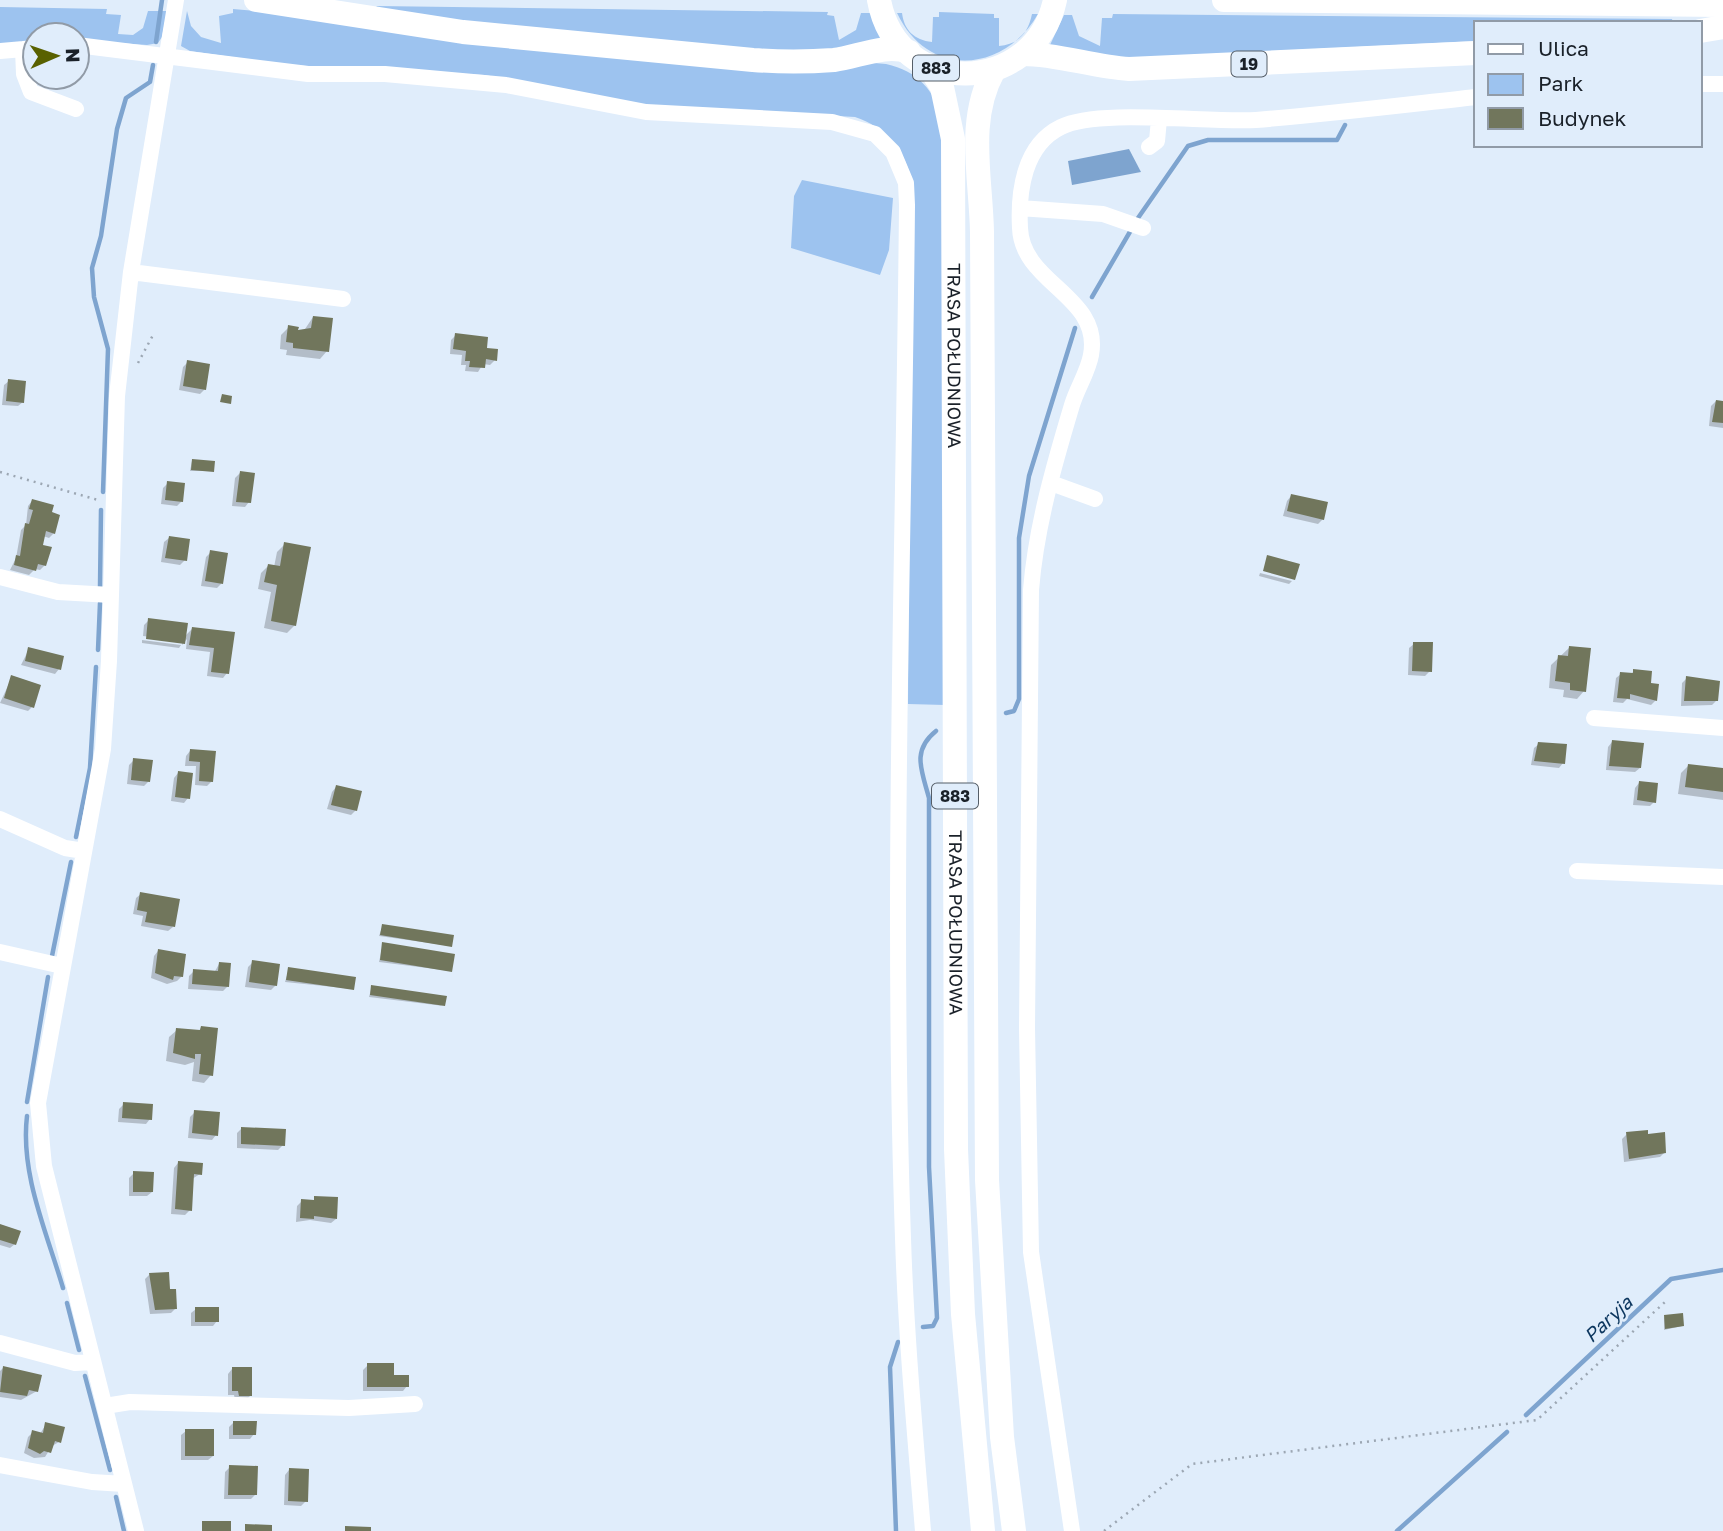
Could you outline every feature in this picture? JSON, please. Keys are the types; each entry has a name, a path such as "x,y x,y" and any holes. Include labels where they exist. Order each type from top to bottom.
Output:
{"highway":[{"path":"256,0 463,32 753,61 835,60 888,48 918,59"},
{"name":"883","path":"879,0 888,26 918,59 961,74 994,70 1023,54 1044,31 1055,0"},
{"path":"1224,0 1723,5"},
{"path":"1702,31 1723,27"},
{"name":"19","path":"1023,54 1041,54 1091,66 1129,69 1474,53"},
{"name":"TRASA POŁUDNIOWA","path":"918,59 942,87 953,139 956,1149 963,1314 984,1531"},
{"name":"TRASA POŁUDNIOWA","path":"994,70 984,91 976,133 982,232 986,1180 1001,1424 1014,1531"}],"street":[{"path":"136,1531 39,1141 40,1086 103,749 117,396 131,272 176,0"},
{"path":"91,47 308,74 385,74 506,85 646,112 832,122 875,134 893,152 906,183 899,948 903,1224 909,1367 923,1531"},
{"path":"0,51 21,49"},
{"path":"1702,84 1723,84"},
{"path":"31,91 76,109"},
{"path":"1072,1531 1047,1378 1030,1239 1027,1015 1031,590 1035,540 1072,402 1091,355 1090,330 1075,302 1038,272 1026,254 1020,232 1025,172 1034,151 1060,127 1090,120 1253,120 1474,97"},
{"path":"1149,147 1157,141 1159,119"},
{"path":"1020,208 1103,214 1143,228"},
{"path":"131,272 343,299"},
{"path":"1051,483 1095,499"},
{"path":"0,578 58,593 111,595"},
{"path":"1594,719 1723,728"},
{"path":"0,819 65,848 84,852"},
{"path":"1577,871 1723,877"},
{"path":"0,952 62,966"},
{"path":"0,1343 75,1363 93,1362"},
{"path":"105,1406 130,1402 349,1408 415,1404"},
{"path":"0,1465 92,1482 124,1484"}],"path":[{"path":"0,472 113,501"},
{"path":"1104,1531 1192,1464 1537,1420 1665,1302"}],"green space":[{"path":"376,6 828,12 827,15 834,16 839,40 856,30 861,13 871,13 881,38 862,46 786,53 385,14"},
{"path":"0,7 107,9 106,14 121,15 118,34 133,35 143,28 148,11 167,11 162,37 158,43 147,45 91,41 91,21 21,21 21,43 0,45"},
{"path":"233,9 886,64 907,71 923,83 935,100 943,120 945,705 908,704 911,178 898,148 884,133 855,117 647,105 485,75 287,65 190,51 181,46 187,11 191,26 201,37 221,43 219,16 233,13"},
{"path":"939,12 994,14 994,18 999,18 999,46 1013,42 987,57 966,60 946,58 927,49 911,34 897,13 902,13 911,33 932,42 933,17 939,17"},
{"path":"1032,14 1038,14 1026,30"},
{"path":"1113,14 1672,21 1474,21 1474,41 1132,58 1103,56 1050,45 1064,15 1072,15 1079,36 1100,46 1102,18 1112,18"},
{"path":"802,180 893,198 889,250 880,275 791,248 794,196"}],"shaded area":[{"path":"1129,149 1141,172 1072,185 1068,161"}],"building":[{"path":"313,316 333,318 329,352 293,348 293,343 286,342 288,325 299,327 298,330 311,328"},
{"path":"455,333 488,337 487,348 498,349 497,361 486,359 485,368 469,367 470,361 465,361 466,351 453,349"},
{"path":"187,360 210,364 206,390 183,386"},
{"path":"8,379 26,381 24,403 6,401"},
{"path":"222,394 232,396 231,404 220,402"},
{"path":"1716,400 1723,401 1723,423 1712,422"},
{"path":"192,459 215,461 214,472 191,470"},
{"path":"240,471 255,473 251,503 236,502"},
{"path":"167,481 185,483 183,502 165,500"},
{"path":"1291,494 1328,502 1324,520 1287,511"},
{"path":"32,499 54,505 52,512 60,515 55,534 46,531 43,545 52,547 46,566 38,564 36,571 14,565 16,555 20,556 25,523 29,524 33,510 29,509"},
{"path":"169,536 190,539 187,561 165,558"},
{"path":"284,542 311,547 296,626 271,621 277,585 264,582 268,564 280,566"},
{"path":"210,550 228,553 223,584 205,581"},
{"path":"1267,555 1300,564 1295,580 1263,571"},
{"path":"148,618 188,623 185,644 146,639"},
{"path":"192,627 235,632 229,674 211,672 214,648 189,645"},
{"path":"1413,642 1433,642 1432,672 1412,671"},
{"path":"1569,646 1591,648 1586,692 1570,690 1570,683 1555,681 1558,655 1568,656"},
{"path":"28,647 64,656 61,670 25,661"},
{"path":"1633,669 1652,671 1651,683 1659,684 1657,701 1630,694 1630,699 1617,698 1620,672 1633,673"},
{"path":"11,675 41,685 34,708 4,698"},
{"path":"1686,676 1720,681 1718,701 1684,701"},
{"path":"1612,740 1644,743 1641,768 1609,766"},
{"path":"1538,742 1567,744 1565,764 1534,761"},
{"path":"190,749 216,751 213,782 199,781 200,762 189,761"},
{"path":"133,758 153,760 150,782 131,780"},
{"path":"1688,764 1723,768 1723,792 1685,787"},
{"path":"178,771 193,773 190,799 175,797"},
{"path":"1639,781 1658,783 1656,803 1637,800"},
{"path":"336,785 362,791 357,811 331,805"},
{"path":"140,892 180,899 175,927 145,922 147,912 137,910"},
{"path":"382,924 454,935 452,947 380,935"},
{"path":"382,942 455,954 452,972 380,960"},
{"path":"158,949 186,954 183,977 174,976 173,980 155,973"},
{"path":"252,960 280,964 277,986 249,982"},
{"path":"219,962 231,963 229,987 192,984 193,969 218,971"},
{"path":"288,967 356,977 354,990 286,980"},
{"path":"371,985 447,996 445,1006 370,995"},
{"path":"201,1026 218,1028 213,1076 199,1074 201,1054 195,1054 195,1059 173,1053 176,1028 200,1030"},
{"path":"123,1102 153,1104 152,1120 122,1118"},
{"path":"194,1110 220,1112 218,1136 192,1133"},
{"path":"241,1127 286,1129 285,1146 241,1144"},
{"path":"1648,1130 1648,1134 1665,1132 1666,1153 1629,1159 1626,1132"},
{"path":"178,1161 203,1163 202,1175 194,1174 192,1211 175,1209"},
{"path":"133,1171 154,1172 153,1192 133,1192"},
{"path":"314,1196 338,1197 337,1219 314,1216 314,1219 300,1218 301,1199 314,1200"},
{"path":"0,1224 21,1231 16,1245 0,1240"},
{"path":"169,1272 170,1289 176,1289 177,1309 155,1310 149,1273"},
{"path":"195,1307 219,1307 219,1322 195,1322"},
{"path":"1683,1313 1684,1326 1665,1329 1664,1315"},
{"path":"367,1363 394,1363 394,1375 409,1375 409,1387 367,1387"},
{"path":"3,1366 42,1375 38,1392 29,1390 27,1396 0,1392"},
{"path":"232,1367 252,1367 252,1396 239,1396 238,1391 232,1391"},
{"path":"233,1421 257,1421 256,1435 233,1435"},
{"path":"45,1422 65,1427 61,1443 55,1441 51,1453 44,1451 40,1454 28,1448 32,1430 43,1433"},
{"path":"185,1429 214,1429 214,1456 185,1456"},
{"path":"229,1465 258,1466 257,1495 228,1495"},
{"path":"289,1468 309,1469 308,1502 288,1501"},
{"path":"202,1521 231,1521 231,1531 202,1531"},
{"path":"245,1524 272,1525 272,1531 245,1531"},
{"path":"345,1526 371,1527 371,1531 345,1531"}],"waterway":[{"path":"156,42 162,0"},
{"path":"103,492 108,349 94,297 92,268 101,236 117,129 126,98 150,82 153,65"},
{"path":"1138,218 1188,146 1208,140 1337,140 1345,125"},
{"path":"1092,297 1131,230"},
{"path":"1006,713 1014,711 1019,699 1019,538 1029,476 1075,328"},
{"path":"100,587 101,510"},
{"path":"98,650 100,603"},
{"path":"76,837 90,768 96,667"},
{"path":"923,1327 933,1326 937,1318 929,1167 929,798 920,762 923,746 936,731"},
{"path":"52,956 71,862"},
{"path":"27,1102 48,977"},
{"path":"27,1116 27,1160 31,1181 63,1288"},
{"name":"Paryja","path":"1526,1415 1671,1279 1723,1270"},
{"path":"67,1303 79,1350"},
{"path":"896,1531 890,1367 898,1342"},
{"path":"85,1376 110,1470"},
{"name":"Paryja","path":"1397,1531 1507,1432"},
{"path":"116,1497 124,1531"}]}
